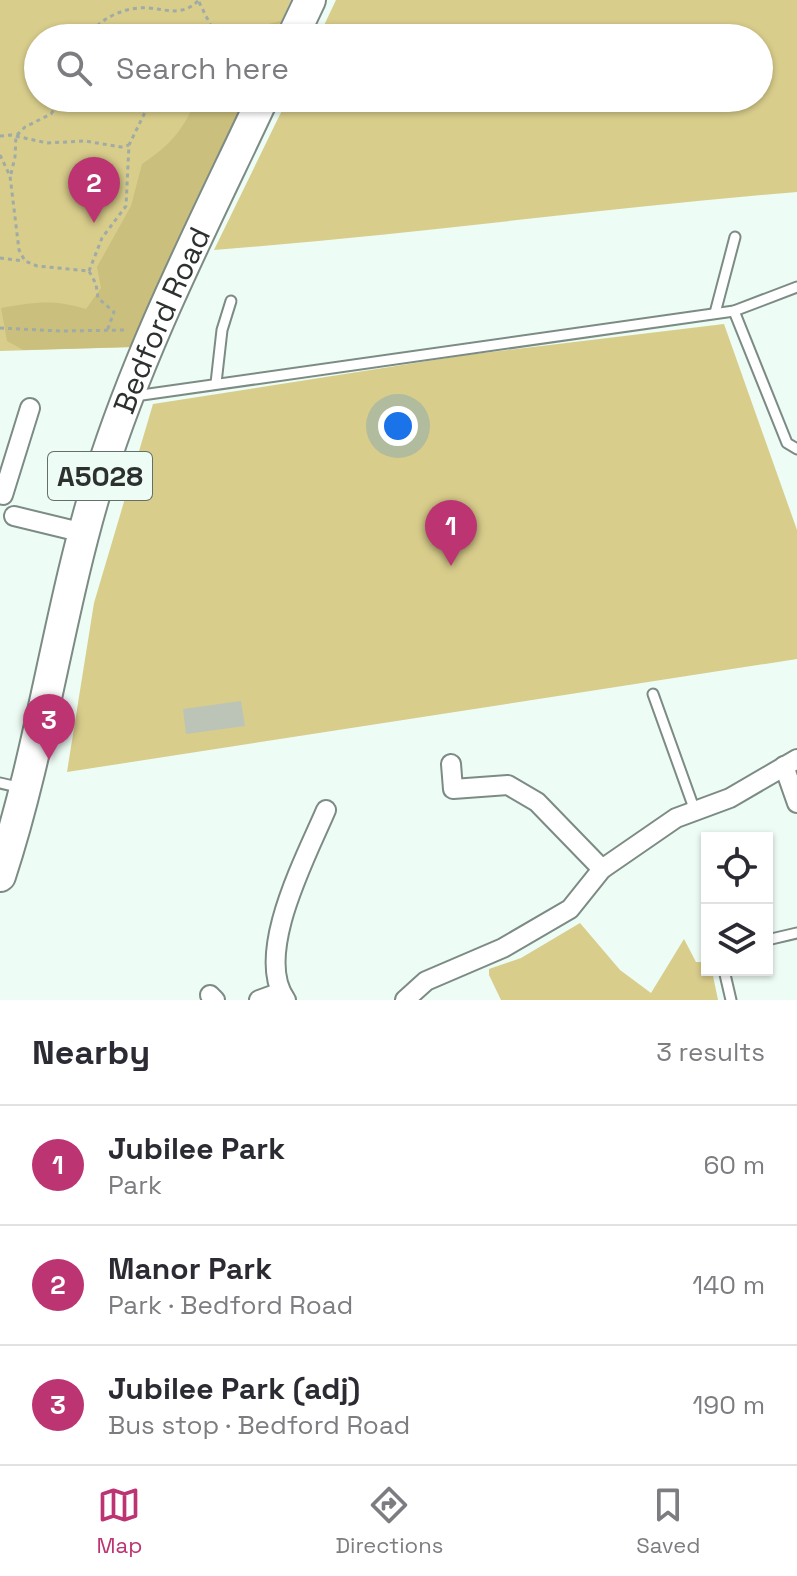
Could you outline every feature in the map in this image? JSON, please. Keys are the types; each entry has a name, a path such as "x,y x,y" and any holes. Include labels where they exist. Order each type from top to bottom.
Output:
{"main road":[{"path":"299,24 310,0"},
{"name":"Bedford Road","path":"0,876 13,786 84,533 127,397 257,112"}],"street":[{"path":"30,408 1,495 12,502 7,522 84,533"},
{"path":"405,1000 426,981 503,948 570,909 602,869 676,818 730,798 791,762 797,803"},
{"path":"451,764 453,789 508,785 537,802 602,869"},
{"path":"259,1000 284,996 276,953 283,912 326,810"}],"lane":[{"path":"715,313 735,237"},
{"path":"127,397 734,311 797,287"},
{"path":"216,383 222,330 231,301"},
{"path":"734,311 787,443 797,449"},
{"path":"653,694 695,811"},
{"path":"773,939 797,933"},
{"path":"725,976 731,1000"}],"path":[{"path":"100,24 124,11 146,8 183,11 198,0 210,24"},
{"path":"10,176 16,136 25,127 52,112"},
{"path":"107,331 114,312 98,298 96,284 89,271 102,238 126,206 129,145 145,112"},
{"path":"0,136 47,143 85,141 121,147 129,145"},
{"path":"0,155 10,176 19,250 25,261"},
{"path":"0,258 37,266 89,271"},
{"path":"0,328 107,331 157,327"}],"shaded area":[{"path":"0,0 291,0 280,24 24,24 24,112 240,112 132,347 0,351"},
{"path":"336,0 797,0 797,192 214,250 281,112 773,112 773,24 325,24"},
{"path":"190,112 240,112 132,347 23,350 7,341 1,308 44,302 86,309 101,288 97,267 131,206 142,164 176,136"},
{"path":"724,324 797,530 797,659 67,772 94,603 153,404 466,355"},
{"path":"580,923 620,970 651,993 684,939 696,962 701,962 701,976 713,976 718,1000 501,1000 489,969 521,958"}],"building":[{"path":"241,701 245,726 186,734 183,709"}],"place":[{"name":"Manor Park","path":"94,223"},
{"name":"Jubilee Park","path":"451,566"},
{"name":"Jubilee Park (adj)","path":"49,760"}]}
